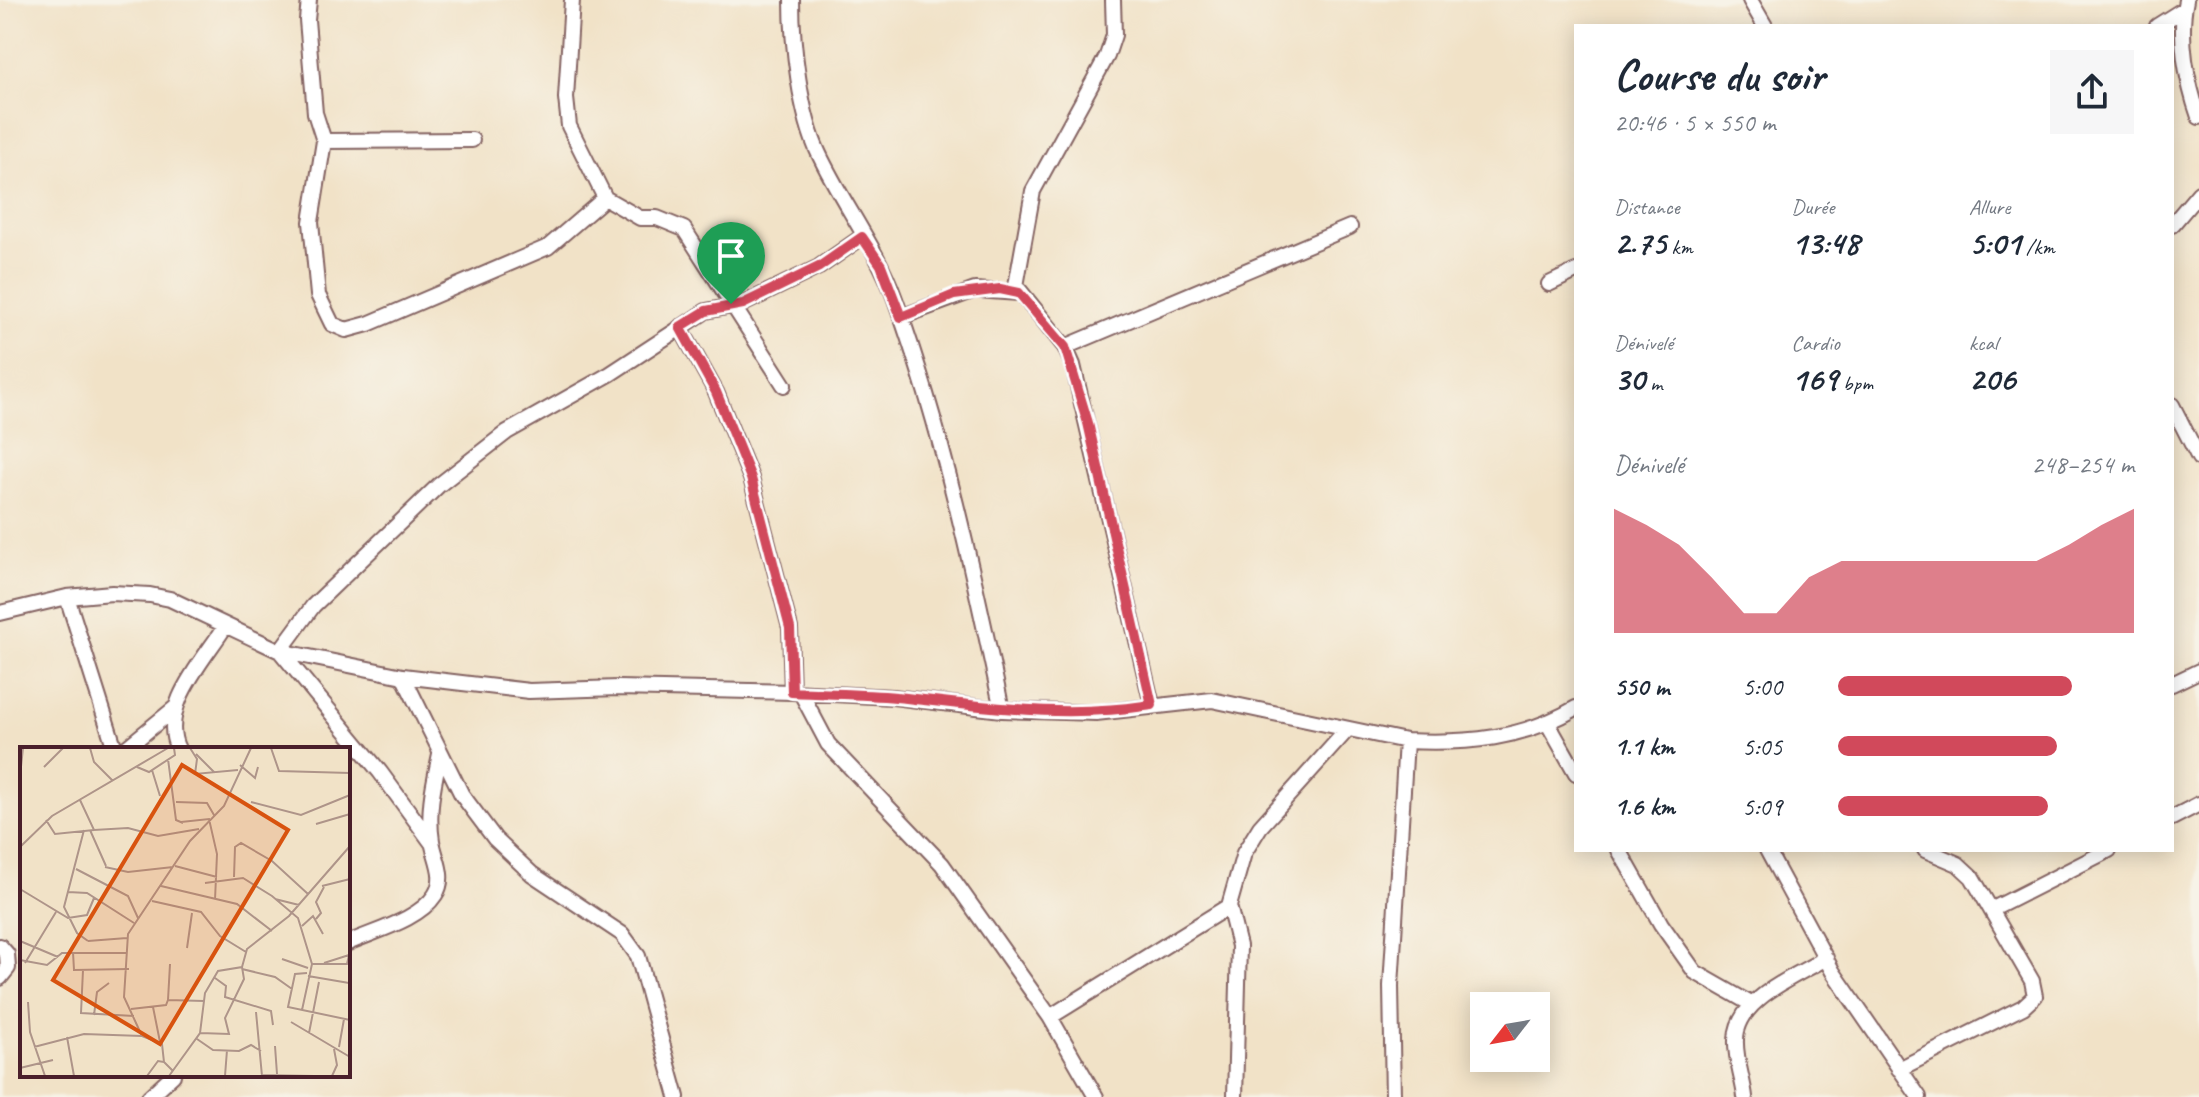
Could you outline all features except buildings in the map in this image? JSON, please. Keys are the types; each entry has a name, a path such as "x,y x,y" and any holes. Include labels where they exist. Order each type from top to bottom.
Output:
{"street":[{"path":"309,0 307,20 315,113 324,141 311,222 318,295 332,324 346,330 447,292 548,247 605,198"},
{"path":"572,0 566,98 569,126 605,198 640,218 657,218 684,229 784,385"},
{"path":"792,0 792,50 817,150 862,237 881,265 901,317 952,492 1002,710"},
{"path":"1113,0 1114,35 1107,56 1033,191 1016,286 1065,347 1088,423 1152,705"},
{"path":"1750,0 1764,24"},
{"path":"2160,24 2185,4"},
{"path":"2185,4 2190,92 2199,117"},
{"path":"324,141 472,140"},
{"path":"2174,223 2199,193"},
{"path":"1065,347 1350,227"},
{"path":"280,651 313,606 439,485 507,432 610,374 706,311 743,304 819,267 862,237"},
{"path":"1549,284 1574,272"},
{"path":"901,317 975,290 1019,293"},
{"path":"680,327 716,392 751,478 790,628 796,692 828,744 942,864 1050,1017 1096,1097"},
{"path":"2174,409 2199,458"},
{"path":"0,613 67,597 112,593 150,595 170,599 224,628 280,651 403,676 529,691 618,688 796,692 893,697 1002,710 1096,713 1212,700 1406,741 1437,742 1515,736 1574,709"},
{"path":"67,597 114,747"},
{"path":"127,747 175,708 224,628"},
{"path":"280,651 380,772 432,843"},
{"path":"2174,683 2199,671"},
{"path":"403,676 462,795 495,839 532,874 622,934 638,956 677,1097"},
{"path":"175,708 172,736 177,747"},
{"path":"1547,722 1574,769"},
{"path":"1235,1097 1239,946 1229,906 1244,853 1260,827 1348,729"},
{"path":"1393,1097 1391,986 1406,741"},
{"path":"350,942 415,912 435,895 442,875 432,843 429,809 440,754"},
{"path":"2174,817 2199,804"},
{"path":"1620,852 1661,924 1695,972 1751,1004"},
{"path":"1768,852 1826,958 1919,1097"},
{"path":"1899,1069 2023,1007 2035,996 2032,981 1972,877 1958,864 1930,852"},
{"path":"1991,910 2105,852"},
{"path":"1050,1017 1229,906"},
{"path":"0,946 7,954 8,968 0,978"},
{"path":"1745,1097 1735,1037 1740,1020 1751,1004 1826,958"},
{"path":"149,1097 171,1077"}],"route":[{"path":"862,237 881,265 901,317 954,295 975,290 1000,289 1019,293 1065,347 1073,365 1152,705 1096,713 1002,710 893,697 792,692 790,628 751,478 716,392 680,327 706,311 731,304 743,304 819,267 862,237"}]}
